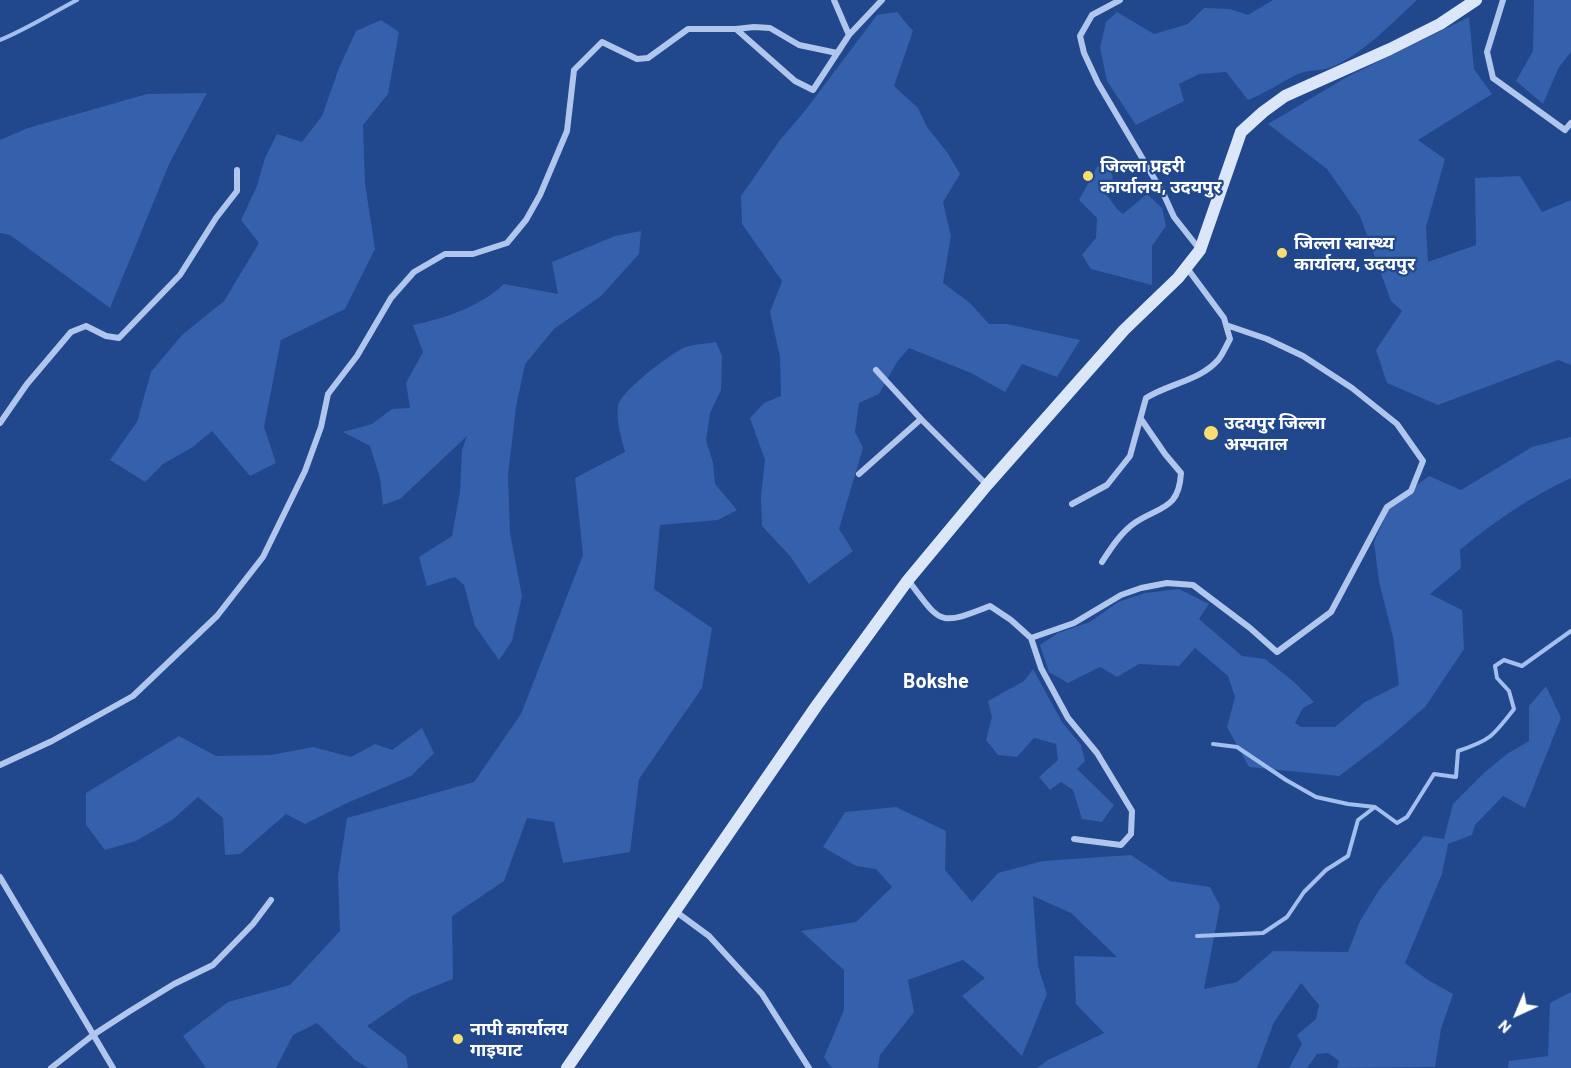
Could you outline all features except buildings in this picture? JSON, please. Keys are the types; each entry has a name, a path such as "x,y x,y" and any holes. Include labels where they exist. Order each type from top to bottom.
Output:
{"main road":[{"path":"567,1068 817,705 908,580 987,485 1124,330 1186,268 1200,250 1241,132 1285,96 1440,24 1476,0"}],"street":[{"path":"834,0 849,35"},
{"path":"736,29 795,81 813,90 849,35 882,0"},
{"path":"1120,0 1092,15 1080,36 1084,53 1098,83 1164,195 1174,217 1200,250"},
{"path":"1503,0 1487,52 1493,78 1565,129 1571,123"},
{"path":"0,765 52,741 133,696 217,616 263,557 305,471 321,427 328,394 357,356 391,298 414,272 445,254 473,254 507,243 526,220 540,195 567,130 574,70 602,42 637,59 648,58 688,29 754,27 770,28 799,45 837,53"},
{"path":"0,423 27,384 70,332 86,326 106,336 119,338 140,317 180,274 237,191 237,170"},
{"path":"1072,504 1107,485 1130,456 1146,398 1160,389 1197,376 1217,360 1230,339 1224,318 1186,268"},
{"path":"1031,638 1074,623 1121,595 1167,583 1193,585 1250,628 1277,652 1331,612 1387,507 1411,491 1423,461 1397,424 1352,388 1303,356 1267,339 1226,325"},
{"path":"876,370 987,485"},
{"path":"859,474 921,419"},
{"path":"1102,562 1118,539 1135,522 1166,507 1180,489 1182,474 1141,419"},
{"path":"908,580 937,617 945,620 964,616 990,606 1011,620 1031,638 1041,668 1068,718 1097,753 1132,811 1131,834 1121,845 1074,839"},
{"path":"0,877 113,1068"},
{"path":"51,1068 93,1035 174,984 213,965 253,924 271,900"},
{"path":"675,911 709,936 762,994 809,1068"}],"shaded area":[{"path":"1273,0 1417,0 1357,53 1334,66 1298,74 1248,100 1226,72 1199,74 1179,84 1184,101 1136,125 1107,81 1100,48 1106,22 1117,12 1154,34 1188,24 1204,8 1230,9 1248,15"},
{"path":"1534,0 1571,0 1571,52 1559,67 1543,104 1516,81 1533,51"},
{"path":"897,12 913,31 894,86 918,108 927,127 947,152 960,174 943,202 951,236 943,283 970,303 989,324 1007,324 1080,340 1057,377 1022,364 1005,392 971,373 909,348 897,362 879,394 859,403 855,432 863,448 839,529 853,551 809,584 790,556 762,526 761,496 765,460 750,418 764,403 781,396 780,357 770,312 782,281 742,224 741,196 780,140 877,15"},
{"path":"1469,17 1474,69 1492,94 1418,140 1445,159 1426,227 1428,262 1476,245 1475,178 1520,176 1542,212 1571,200 1571,365 1558,360 1438,405 1387,383 1376,350 1402,311 1391,301 1360,216 1327,169 1268,124 1345,78"},
{"path":"381,20 399,32 388,94 363,125 365,183 375,249 345,309 281,340 264,427 276,463 250,476 212,431 193,447 163,464 145,482 110,460 137,422 151,372 182,335 224,301 259,243 241,220 257,186 265,158 277,134 302,142 322,116 339,68 356,31"},
{"path":"207,93 170,162 110,308 10,235 0,233 0,140 28,128 147,94"},
{"path":"1108,164 1113,178 1107,195 1123,214 1147,194 1162,208 1166,226 1152,246 1152,285 1091,269 1082,255 1096,238 1097,218 1079,200 1097,167"},
{"path":"641,231 639,254 601,296 554,329 525,364 516,407 508,475 510,533 522,596 512,641 499,660 475,626 464,585 455,577 427,586 419,557 452,536 460,491 462,450 467,436 400,499 383,505 380,478 370,446 343,432 372,424 392,409 410,408 406,383 423,352 413,325 438,319 473,305 504,284 558,294 552,262 615,236"},
{"path":"716,342 722,356 721,390 710,413 706,440 713,463 715,484 737,510 718,520 660,525 654,589 712,628 702,688 639,779 630,852 563,863 554,822 527,818 504,881 452,916 453,979 411,996 367,1026 406,1056 408,1068 368,1068 355,1060 317,1023 293,1035 276,1068 206,1068 183,1036 228,1002 290,985 340,931 338,876 347,818 474,782 521,714 583,555 575,478 625,452 618,424 618,406 621,399 636,383 657,365 683,348"},
{"path":"1571,437 1571,478 1513,510 1460,550 1461,568 1430,594 1462,610 1464,649 1425,707 1339,776 1249,767 1227,727 1235,697 1228,676 1195,648 1179,666 1139,664 1117,677 1100,667 1068,683 1049,672 1040,645 1058,633 1090,622 1118,602 1145,593 1179,589 1209,604 1199,619 1242,656 1265,659 1293,681 1314,702 1303,708 1295,723 1301,727 1335,727 1365,702 1399,685 1393,637 1379,582 1374,542 1391,504 1429,476 1461,490 1532,447"},
{"path":"1033,669 1062,722 1081,745 1085,761 1077,769 1114,805 1102,822 1082,819 1073,790 1061,782 1050,790 1039,777 1058,760 1056,744 1034,738 1017,757 998,755 986,740 992,717 988,701 1024,681"},
{"path":"1546,686 1561,718 1525,808 1503,796 1475,825 1472,835 1448,844 1442,874 1405,963 1428,980 1453,994 1441,1029 1435,1067 1337,1068 1339,1061 1328,1053 1317,1054 1307,1068 1289,1068 1302,1044 1297,1035 1316,1019 1319,1005 1301,983 1274,1022 1257,1068 1037,1068 1048,1060 1104,1033 1076,1004 1074,956 1117,957 1071,913 1033,896 1038,966 1047,994 1022,1056 962,996 985,978 963,960 908,980 914,1012 880,1055 878,1068 832,1068 824,1057 844,1010 844,970 801,931 856,922 892,887 876,869 856,866 823,847 845,812 896,807 946,831 945,870 972,902 998,873 1043,861 1131,855 1170,881 1210,887 1220,906 1204,989 1237,982 1273,951 1348,952 1360,921 1379,890 1424,836 1444,839 1453,804 1485,772 1507,754 1529,741 1529,706"},
{"path":"422,728 434,753 411,776 347,803 305,824 286,814 240,854 225,855 223,818 198,797 172,820 136,841 105,850 86,825 86,793 179,736 216,756 271,755 313,747 351,757 375,744 392,750"},
{"path":"1571,992 1571,1068 1508,1068 1509,1061 1548,1056 1550,1003"}],"waterway":[{"path":"0,40 77,0"},
{"path":"1197,936 1263,933 1287,917 1304,892 1326,870 1348,856 1358,820 1375,807 1397,823 1407,817 1434,774 1456,777 1458,751 1485,740 1501,725 1514,709 1509,691 1497,678 1495,666 1504,660 1522,666 1571,631"},
{"path":"1213,744 1237,747 1316,797 1375,807"}],"place":[{"name":"जिल्ला प्रहरी कार्यालय, उदयपुर","path":"1088,176"},
{"name":"जिल्ला स्वास्थ्य कार्यालय, उदयपुर","path":"1282,253"},
{"name":"उदयपुर जिल्ला अस्पताल","path":"1211,433"},
{"name":"नापी कार्यालय गाइघाट","path":"458,1039"}],"district":[{"name":"Bokshe","path":"936,681"}]}
